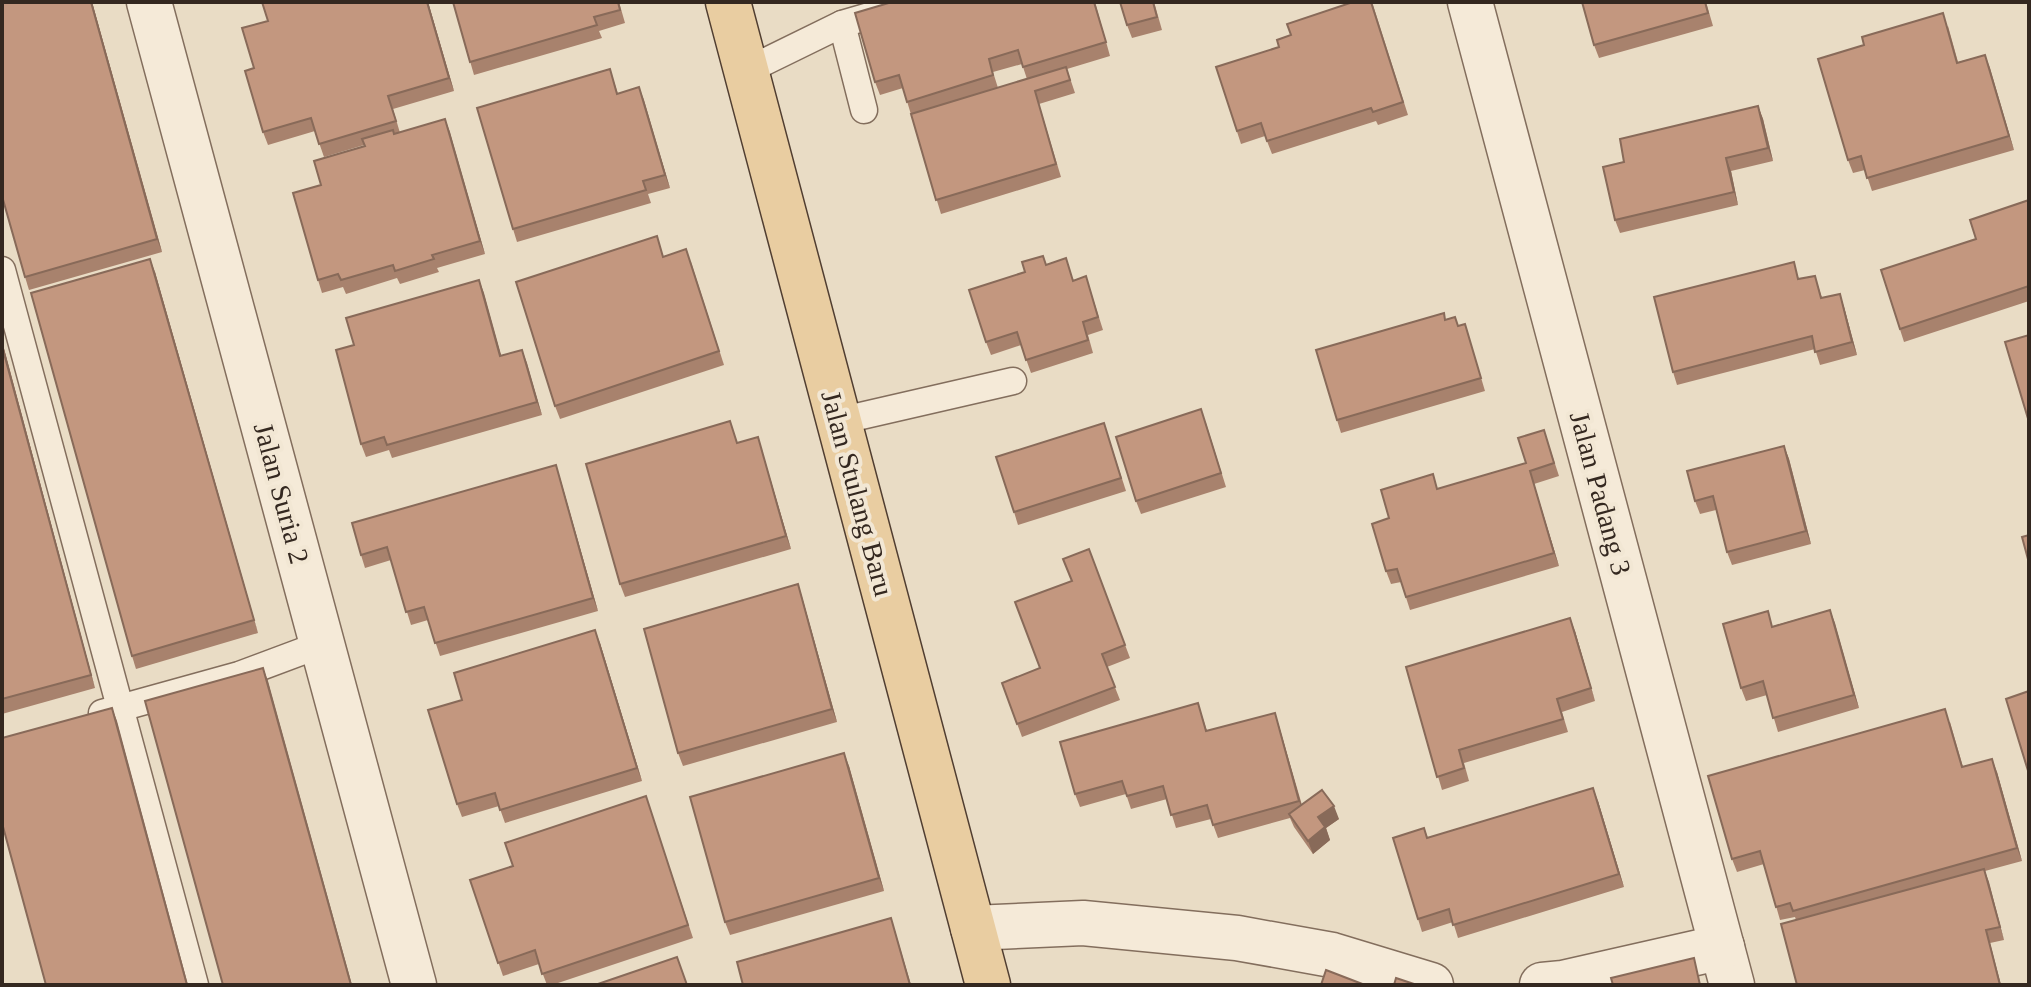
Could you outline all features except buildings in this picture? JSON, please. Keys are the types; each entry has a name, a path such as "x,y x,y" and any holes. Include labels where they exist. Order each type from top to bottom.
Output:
{"main road":[{"name":"Jalan Stulang Baru","path":"728,2 988,985"}],"street":[{"name":"Jalan Suria 2","path":"149,2 414,985"},
{"name":"Jalan Padang 3","path":"1470,2 1727,966"},
{"path":"973,928 1083,923 1237,938 1332,955 1431,985"},
{"path":"1542,985 1727,966"}],"lane":[{"path":"746,71 842,24 917,2"},
{"path":"842,24 864,110"},
{"path":"2,270 195,985"},
{"path":"839,421 1013,381"},
{"path":"76,720 239,675 322,644"}]}
